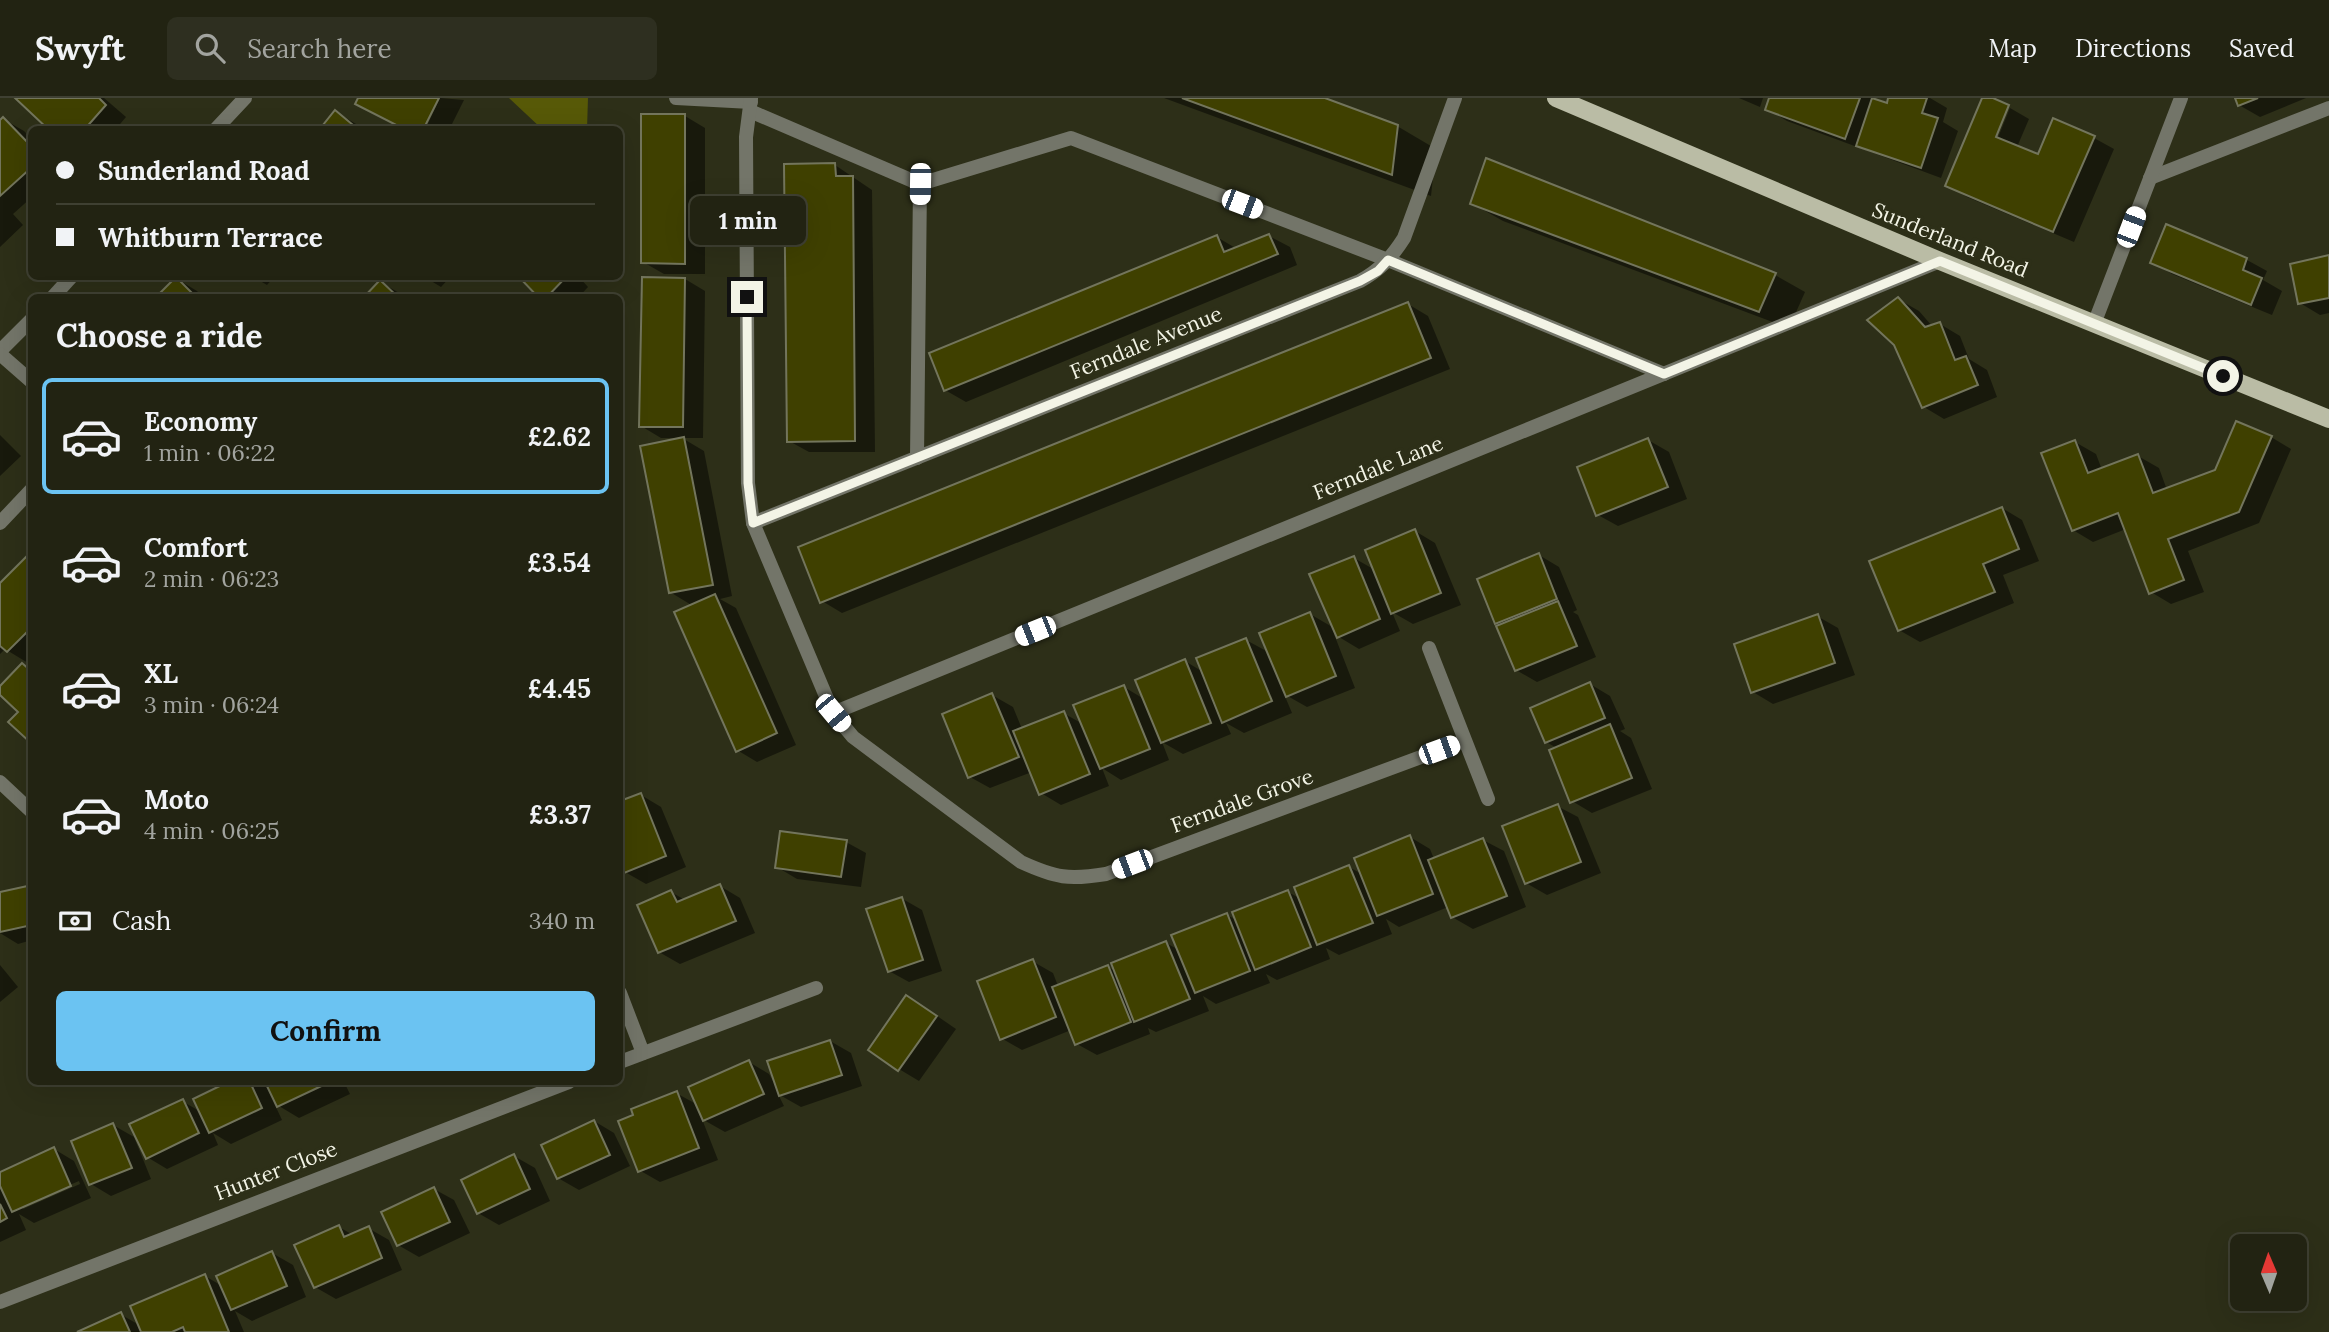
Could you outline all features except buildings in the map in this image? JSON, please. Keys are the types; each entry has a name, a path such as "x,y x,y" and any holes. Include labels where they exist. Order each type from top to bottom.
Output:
{"main road":[{"name":"Sunderland Road","path":"1556,98 1940,261 2328,416"}],"street":[{"path":"219,126 245,98"},
{"path":"676,98 751,103 920,184 1071,138 1388,260 1664,374"},
{"name":"Ferndale Avenue","path":"753,523 1360,281 1378,271 1404,238 1455,98"},
{"path":"2094,324 2181,98"},
{"name":"Ferndale Grove","path":"751,103 746,137 748,483 753,523 833,713 853,737 1021,862 1046,873 1077,878 1106,874 1464,741"},
{"path":"2150,178 2329,108"},
{"path":"916,458 920,184"},
{"name":"Ferndale Lane","path":"833,713 1940,261"},
{"path":"56,294 68,280"},
{"path":"28,323 0,353 28,378"},
{"path":"0,523 28,493"},
{"path":"1429,648 1488,799"},
{"path":"2,788 28,808"},
{"path":"623,1061 816,988"},
{"path":"623,1001 643,1053"},
{"name":"Hunter Close","path":"0,1302 561,1085"}],"shaded area":[{"path":"509,98 588,98 587,126 539,126"}],"route":[{"path":"747,297 748,483 753,523 1360,281 1378,271 1388,260 1664,374 1940,261 2223,376"}]}
